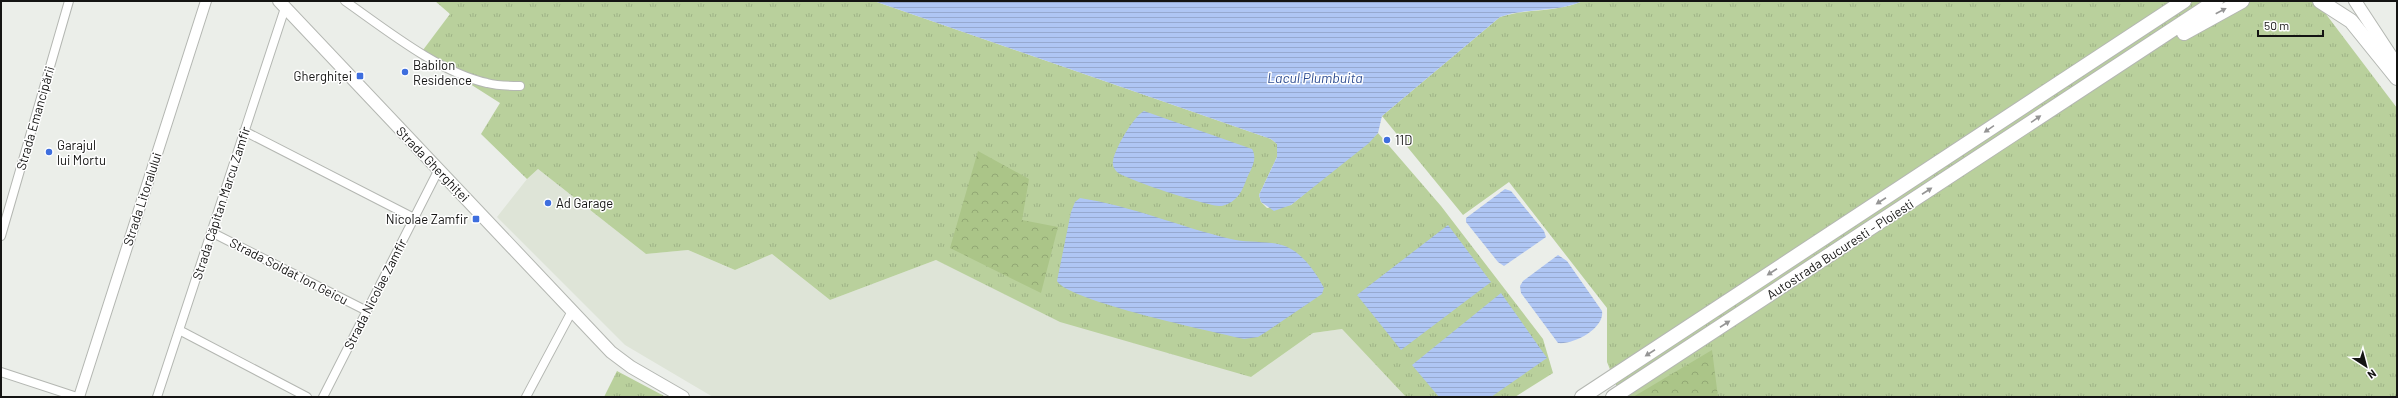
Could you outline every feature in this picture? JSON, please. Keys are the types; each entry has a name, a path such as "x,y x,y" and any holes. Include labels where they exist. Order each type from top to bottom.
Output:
{"highway":[{"path":"2033,99 2067,70 2166,1"},
{"path":"2033,99 2184,1"},
{"path":"2065,99 2216,1"},
{"path":"2065,99 2107,79 2207,19 2242,1"},
{"path":"2320,1 2351,21 2397,78"},
{"name":"Autostrada Bucuresti - Ploiesti","path":"1582,397 1683,332 2033,99"},
{"name":"Autostrada Bucuresti - Ploiesti","path":"1613,397 1693,346 2065,99"}],"main road":[{"path":"2355,1 2397,65"},
{"name":"Strada Gherghiței","path":"282,5 617,358 683,397"}],"street":[{"name":"Strada Emancipării","path":"1,236 69,1"},
{"name":"Strada Litoralului","path":"78,397 206,1"},
{"path":"345,1 417,50 458,73 487,83 520,86"},
{"name":"Strada Căpitan Marcu Zamfir","path":"157,397 244,131 282,5"},
{"path":"244,131 414,218"},
{"name":"Strada Nicolae Zamfir","path":"323,397 439,170"},
{"name":"Strada Soldat Ion Geicu","path":"211,232 367,311"},
{"path":"526,397 572,311"},
{"path":"179,330 306,397"},
{"path":"1,372 78,397"}],"shaded area":[{"path":"538,169 646,254 688,250 735,270 772,254 830,300 936,260 1251,377 1313,333 1342,329 1406,397 713,397 625,345 497,217 527,179"}],"green space":[{"path":"435,1 874,1 1271,139 1277,144 1277,157 1259,195 1261,202 1267,208 1291,205 1378,133 1441,206 1543,339 1553,373 1515,397 1406,397 1342,329 1313,333 1251,377 1060,322 936,260 830,300 772,254 735,270 688,250 646,254 538,169 527,179 481,134 500,103 437,63 423,50 450,14"},
{"path":"1583,1 2316,1 2397,108 2397,397 1621,397 1607,362 1607,308 1509,182 1463,215 1382,116 1500,17 1521,12 1573,5"},
{"path":"978,151 1029,179 1022,220 1058,227 1041,293 950,248"},
{"path":"1712,350 1718,397 1633,397"},
{"path":"617,371 666,397 604,397"}],"water":[{"name":"Lacul Plumbuita","path":"874,1 1583,1 1573,5 1521,12 1500,17 1382,116 1378,133 1369,143 1291,205 1274,211 1261,202 1259,195 1277,157 1277,144 1271,139"},
{"path":"1144,111 1252,149 1254,153 1253,164 1238,196 1232,202 1222,206 1203,203 1152,187 1117,172 1113,162 1117,148 1135,119"},
{"path":"1505,189 1511,191 1544,231 1546,237 1504,266 1498,262 1466,222 1466,218"},
{"path":"1080,198 1137,211 1193,229 1231,239 1284,246 1296,252 1310,266 1324,288 1322,294 1258,337 1244,339 1143,315 1087,298 1067,289 1057,281 1071,212 1075,202"},
{"path":"1448,225 1491,282 1401,350 1357,295"},
{"path":"1558,255 1567,261 1602,311 1602,317 1594,329 1580,338 1565,343 1558,343 1521,293 1520,286 1523,281"},
{"path":"1501,293 1547,358 1491,397 1439,397 1412,365"}],"place":[{"name":"Babilon Residence","path":"405,72"},
{"name":"Gherghiței","path":"360,76"},
{"name":"11D","path":"1387,140"},
{"name":"Garajul lui Mortu","path":"49,152"},
{"name":"Ad Garage","path":"548,203"},
{"name":"Nicolae Zamfir","path":"476,219"}]}
